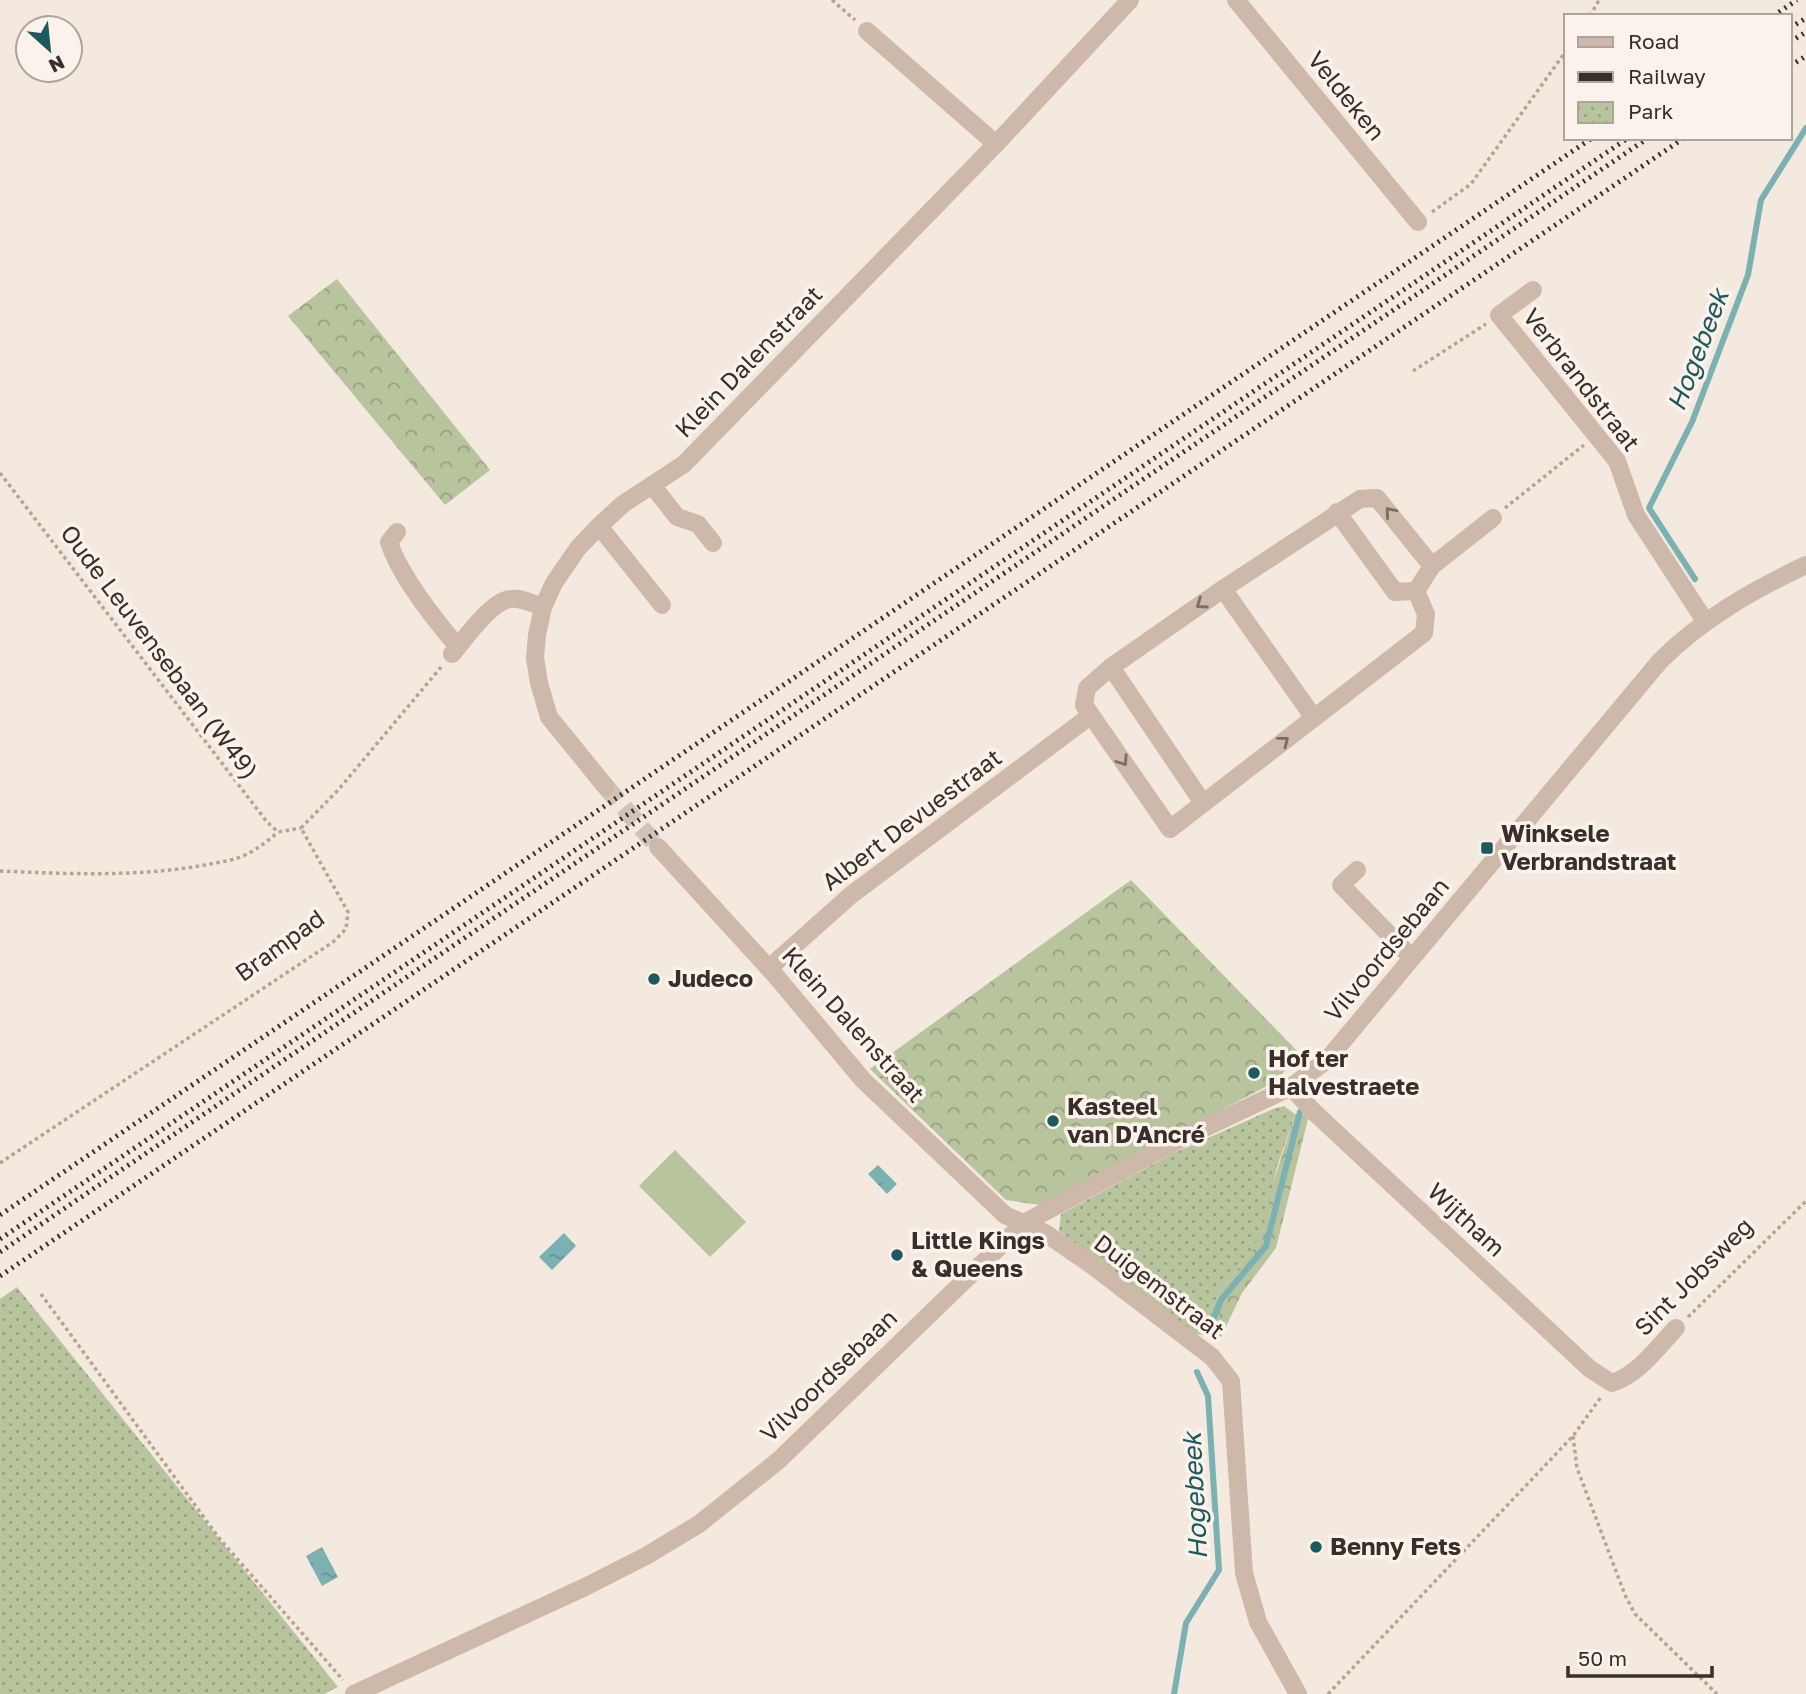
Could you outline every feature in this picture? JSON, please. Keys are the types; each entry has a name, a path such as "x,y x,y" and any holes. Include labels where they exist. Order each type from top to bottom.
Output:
{"street":[{"name":"Klein Dalenstraat","path":"606,787 549,717 539,683 535,658 537,635 543,607 554,583 578,548 623,504 684,464 996,144 1130,0"},
{"name":"Veldeken","path":"1236,0 1418,222"},
{"path":"867,31 996,144"},
{"name":"Verbrandstraat","path":"1534,290 1499,315 1617,461 1636,515 1705,621"},
{"path":"652,485 677,517 698,524 713,543"},
{"path":"1416,591 1426,614 1424,633 1170,830 1084,705 1087,688 1111,667 1360,499 1377,498 1432,566"},
{"path":"1337,512 1395,592 1416,591"},
{"path":"1416,591 1432,566 1493,518"},
{"path":"600,526 662,605"},
{"path":"397,532 389,542 394,557 455,650 486,614 509,599 543,607"},
{"name":"Vilvoordsebaan","path":"358,1692 585,1587 646,1556 699,1524 779,1460 1024,1223 1177,1141 1291,1087 1326,1060 1661,661 1705,621 1806,565"},
{"path":"1223,589 1314,718"},
{"path":"1111,667 1203,803"},
{"name":"Albert Devuestraat","path":"769,968 851,895 1090,716"},
{"name":"Klein Dalenstraat","path":"658,848 769,968 863,1080 1005,1215 1024,1223"},
{"path":"1357,870 1340,885 1411,957"},
{"name":"Wijtham","path":"1291,1087 1314,1112 1590,1369 1612,1383"},
{"name":"Duigemstraat","path":"1024,1223 1045,1233 1093,1266 1169,1324 1212,1357 1231,1381 1244,1573 1258,1622 1298,1694"},
{"name":"Sint Jobsweg","path":"1612,1383 1637,1369 1676,1328"}],"path":[{"path":"832,0 867,31"},
{"path":"1418,222 1471,184 1564,54"},
{"path":"1413,371 1499,315"},
{"path":"1493,518 1596,435"},
{"name":"Oude Leuvensebaan (W49)","path":"0,473 267,822 278,832"},
{"path":"0,871 146,872 185,869 247,854 278,832 301,828 339,789 455,650"},
{"name":"Brampad","path":"0,1163 333,942 346,929 348,912 301,828"},
{"name":"Sint Jobsweg","path":"1676,1328 1806,1200"},
{"path":"41,1294 219,1538 344,1681 358,1692"},
{"path":"1328,1694 1573,1436 1612,1383"},
{"path":"1573,1436 1577,1468 1625,1595 1636,1614 1717,1694"}],"green space":[{"path":"337,279 490,470 445,505 288,316"},
{"path":"1131,880 1301,1055 1273,1083 1040,1205 1006,1200 870,1069"},
{"path":"1284,1106 1295,1114 1277,1167 1262,1232 1252,1250 1221,1290 1196,1334 1059,1231 1061,1214 1174,1153"},
{"path":"1295,1114 1309,1115 1276,1248 1242,1293 1221,1337 1196,1334 1221,1290 1252,1250"},
{"path":"675,1150 746,1222 710,1257 639,1186"},
{"path":"17,1287 338,1687 324,1694 0,1694 0,1299"}],"water":[{"path":"878,1165 897,1184 887,1194 868,1174"},
{"path":"564,1233 576,1246 552,1270 539,1257"},
{"path":"322,1547 338,1577 322,1586 306,1556"}],"waterway":[{"name":"Hogebeek","path":"1695,579 1649,508 1692,422 1748,275 1761,200 1806,128"},
{"name":"Hogebeek","path":"1208,1332 1221,1300 1266,1246 1300,1112"},
{"name":"Hogebeek","path":"1174,1694 1186,1623 1219,1570 1208,1396 1197,1372"}],"tunnel":[{"path":"606,787 658,847"}],"railway":[{"path":"1776,14 1797,0"},
{"path":"1792,27 1806,18"},
{"path":"1792,41 1806,32"},
{"path":"1792,65 1806,56"},
{"path":"0,1215 1589,140"},
{"path":"0,1239 1625,140"},
{"path":"0,1252 1645,140"},
{"path":"0,1276 1681,140"}],"place":[{"name":"Winksele Verbrandstraat","path":"1487,848"},
{"name":"Judeco","path":"654,979"},
{"name":"Hof ter Halvestraete","path":"1254,1073"},
{"name":"Kasteel van D'Ancré","path":"1053,1121"},
{"name":"Little Kings & Queens","path":"897,1255"},
{"name":"Benny Fets","path":"1316,1547"}]}
